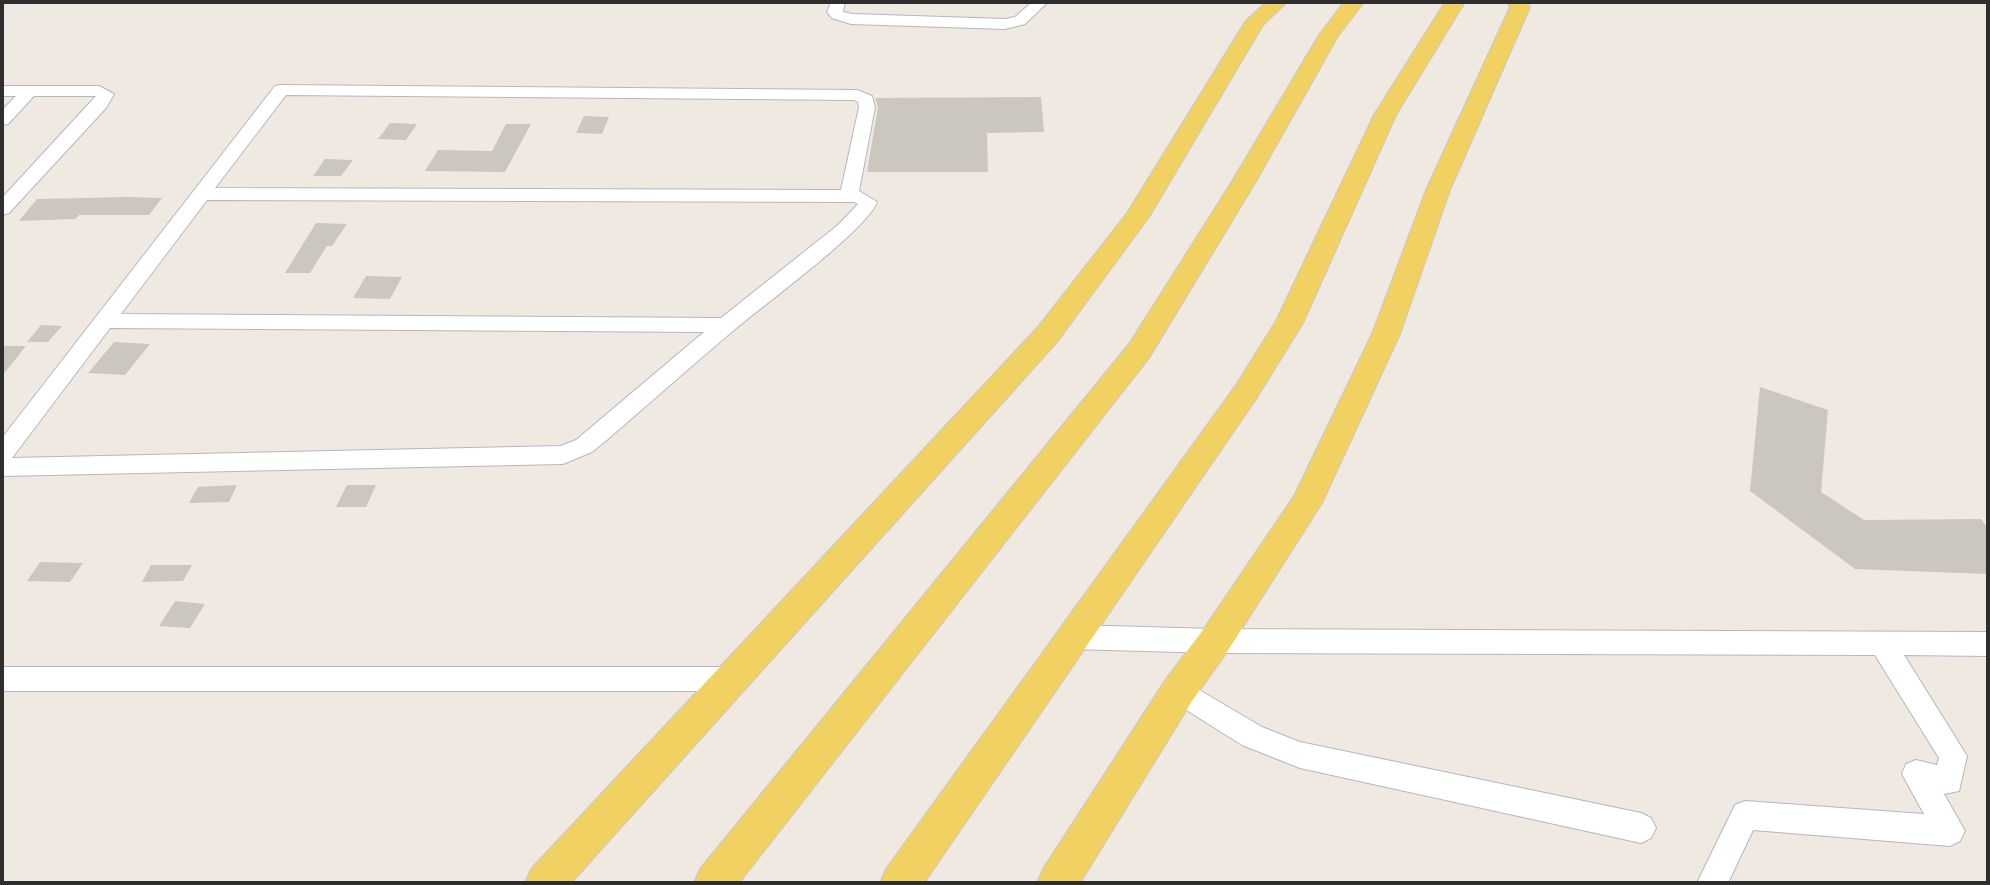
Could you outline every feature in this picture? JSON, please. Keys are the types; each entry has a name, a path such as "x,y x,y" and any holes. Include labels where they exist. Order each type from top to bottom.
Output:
{"main road":[{"path":"545,883 1047,335 1137,217 1255,22 1277,2"},
{"path":"715,883 1139,351 1243,183 1329,35 1354,2"},
{"path":"900,883 1246,392 1289,323 1385,115 1455,2"},
{"path":"1057,883 1179,690 1215,641 1306,503 1386,334 1438,190 1520,7 1517,2"}],"street":[{"path":"838,2 835,12 842,17 1014,23 1024,18 1040,2"},
{"path":"936,22 942,2"},
{"path":"2,454 277,93 284,90 856,96 866,100 867,107 849,196"},
{"path":"2,91 99,91 106,94 100,104 2,209"},
{"path":"2,120 30,91"},
{"path":"2,467 562,455 584,446 726,325 845,229 867,206 865,198 849,196 200,194"},
{"path":"103,321 726,325"},
{"path":"1072,637 1215,641 1988,644"},
{"path":"1712,883 1745,815 1950,831 1916,774 1949,781 1953,756 1882,643"},
{"path":"2,680 733,679"},
{"path":"1179,690 1252,736 1300,755 1641,828"}],"building":[{"path":"1041,97 1044,132 987,133 988,172 867,172 878,107 875,98"},
{"path":"584,116 609,117 602,134 576,133"},
{"path":"390,123 417,124 406,140 378,139"},
{"path":"506,124 531,124 505,172 425,171 438,150 492,151"},
{"path":"325,159 353,160 341,176 313,176"},
{"path":"162,198 149,215 79,215 75,219 19,221 37,199"},
{"path":"316,223 347,224 332,246 327,246 310,273 285,273"},
{"path":"366,276 402,277 390,299 353,298"},
{"path":"41,325 62,326 48,342 27,342"},
{"path":"114,342 150,344 125,375 88,373"},
{"path":"2,346 26,346 2,376"},
{"path":"1760,387 1828,410 1821,492 1864,520 1981,519 1988,529 1988,574 1855,569 1750,491"},
{"path":"237,485 229,502 189,503 198,487"},
{"path":"347,485 376,485 366,507 336,507"},
{"path":"40,562 83,563 70,582 27,581"},
{"path":"151,565 192,565 183,581 142,582"},
{"path":"175,601 205,604 190,628 159,626"}]}
